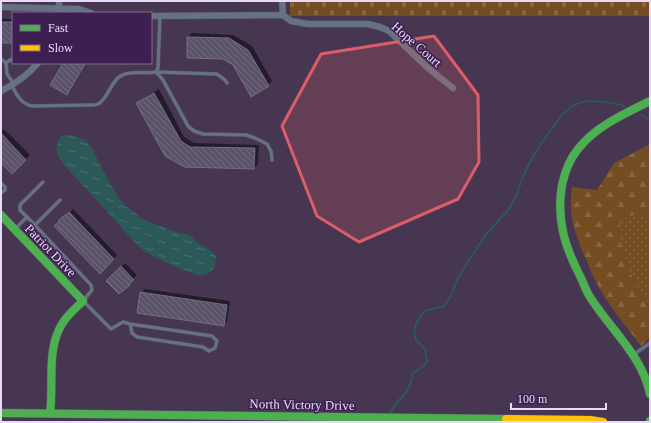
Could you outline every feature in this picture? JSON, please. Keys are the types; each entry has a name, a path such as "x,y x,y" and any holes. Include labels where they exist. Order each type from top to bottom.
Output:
{"street":[{"path":"59,11 60,1"},
{"path":"152,16 282,15 282,1"},
{"path":"1,7 59,11 80,9 88,12"},
{"name":"Hope Court","path":"282,15 291,21 308,24 368,24 390,31 428,68 453,88"},
{"path":"1,91 13,85 25,76 37,64"},
{"path":"650,101 627,112 599,129 587,139 569,161 560,195 561,224 571,260 589,295 633,355 644,374 650,394"},
{"name":"Patriot Drive","path":"1,215 83,301"},
{"path":"50,413 52,404 53,347 56,334 62,324 83,301"},
{"name":"North Victory Drive","path":"1,413 470,418 603,422"}],"lane":[{"path":"156,72 158,68 160,16"},
{"path":"1,59 6,63 7,74 21,100 26,105 32,106 99,104 112,84 119,77 126,74 156,72 217,74 225,80 226,83"},
{"path":"6,63 12,59"},
{"path":"156,72 163,80 188,126 194,131 203,134 246,135 255,138 267,144 271,151 272,160"},
{"path":"43,182 20,205 20,210 92,285 92,290 83,301 111,329 123,322 212,336 217,341 215,348 210,351 203,347 137,337 132,333 130,324"},
{"path":"1,183 5,190 1,193"},
{"path":"35,225 60,200"},
{"path":"15,229 27,217"},
{"path":"633,355 650,343"}],"highlighted area":[{"path":"434,36 478,95 479,162 458,199 359,242 317,216 282,126 321,54"}],"green space":[{"path":"290,1 650,1 650,16 290,16"},
{"path":"650,144 650,213 628,216 621,222 618,232 629,271 650,310 650,338 641,346 611,306 594,277 580,246 575,230 571,214 571,196 572,187 597,190 614,163"},
{"path":"650,213 650,310 629,271 618,232 621,222 628,216"}],"water":[{"path":"71,135 87,142 93,149 119,199 127,207 144,220 192,237 196,242 211,251 216,256 213,269 205,274 197,274 154,257 143,250 64,165 57,151 57,144 61,136"}],"building":[{"path":"1,22 12,22 11,43 1,43"},
{"path":"187,37 229,38 248,50 269,86 251,97 233,65 223,59 187,58"},
{"path":"62,64 85,64 67,95 50,85"},
{"path":"154,93 181,141 190,147 255,148 254,169 184,167 165,156 136,103"},
{"path":"1,133 26,160 12,174 1,163"},
{"path":"69,212 114,259 100,274 54,226"},
{"path":"121,266 134,280 119,294 106,281"},
{"path":"140,292 227,305 224,326 137,313"}],"waterway":[{"path":"390,413 397,402 406,393 413,373 427,362 425,349 416,340 414,331 417,321 425,311 444,306 451,296 457,280 484,237 509,209 517,194 529,164 540,145 562,115 574,105 586,101 604,102 622,105 625,107"},
{"path":"641,115 650,120"}],"traffic: fast":[{"path":"650,101 602,127 585,141 575,153 564,175 560,198 561,222 570,255 587,292 633,355 640,367 650,394"},
{"path":"1,215 83,301 66,318 57,334 52,356 50,413"},
{"path":"1,413 506,419"}],"traffic: slow":[{"path":"506,419 590,420 603,422"}]}
